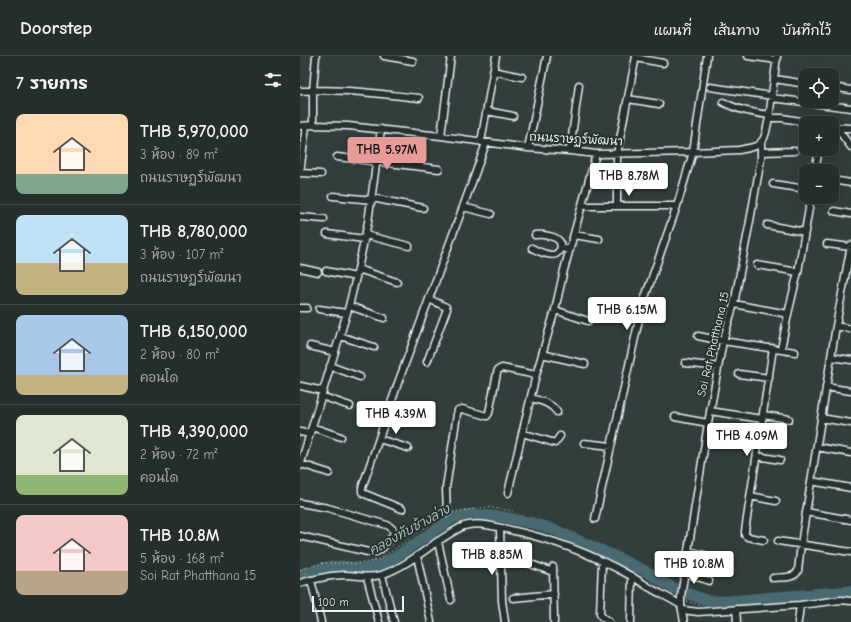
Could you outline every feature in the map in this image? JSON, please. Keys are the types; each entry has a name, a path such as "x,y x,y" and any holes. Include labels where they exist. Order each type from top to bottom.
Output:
{"street":[{"path":"313,125 313,90 316,56"},
{"path":"384,56 413,61"},
{"path":"441,136 451,56"},
{"path":"402,509 365,494 362,492 362,488 463,207 483,142 486,111 496,56"},
{"path":"528,148 548,56"},
{"path":"595,519 642,306 677,206 693,152 707,56"},
{"path":"748,56 777,58 770,116 766,132 761,142"},
{"path":"617,206 617,154 636,57 663,63"},
{"path":"493,71 522,77"},
{"path":"774,79 799,83"},
{"path":"570,151 578,85"},
{"path":"710,88 851,108"},
{"path":"839,88 851,90"},
{"path":"300,91 344,91 418,98"},
{"path":"628,99 658,104"},
{"path":"723,102 748,112 799,121"},
{"path":"486,111 513,116"},
{"path":"303,126 300,173 321,174"},
{"name":"ถนนราษฏร์พัฒนา","path":"303,126 348,126 382,129 528,148 596,154 739,150 755,147 761,142"},
{"path":"839,127 851,128"},
{"path":"329,473 300,465 340,336 358,269 372,199 382,129"},
{"path":"839,133 851,147"},
{"name":"Soi Rat Phatthana 15","path":"684,622 681,602 684,572 718,367 723,341 734,304 758,180 761,142"},
{"path":"761,152 795,151"},
{"path":"508,493 536,375 555,310 596,154"},
{"path":"337,157 439,168"},
{"path":"839,181 851,183"},
{"path":"773,184 799,188"},
{"path":"334,196 372,199 423,208"},
{"path":"781,349 798,272 810,204"},
{"path":"582,206 677,206"},
{"path":"463,207 491,214"},
{"path":"834,211 851,214"},
{"path":"300,214 312,215"},
{"path":"300,217 324,220"},
{"path":"767,225 805,232"},
{"path":"327,234 365,237 409,246"},
{"path":"535,235 541,234 556,238 559,240 561,248"},
{"path":"574,236 599,238"},
{"path":"773,578 793,576 798,571 826,387 851,246 827,244"},
{"path":"532,248 552,255 557,253 561,248"},
{"path":"561,248 570,250"},
{"path":"757,265 798,272"},
{"path":"300,268 318,272"},
{"path":"358,269 397,282"},
{"path":"326,271 356,277"},
{"path":"427,362 447,309 444,305 429,299"},
{"path":"734,304 788,314"},
{"path":"348,306 384,318"},
{"path":"300,308 307,308"},
{"path":"319,309 346,313"},
{"path":"555,310 588,321"},
{"path":"836,326 851,329"},
{"path":"340,336 374,347"},
{"path":"698,336 795,352"},
{"path":"310,346 335,352"},
{"path":"764,540 745,535 773,348"},
{"path":"542,354 585,364"},
{"path":"831,357 851,360"},
{"path":"685,363 718,367"},
{"path":"330,366 360,377"},
{"path":"447,513 446,488 456,414 458,410 462,409 487,416 489,413 497,373 498,370 502,368 536,375"},
{"path":"738,374 769,378"},
{"path":"301,386 350,406"},
{"path":"826,387 851,391"},
{"path":"531,398 550,404 557,412"},
{"path":"710,411 789,419"},
{"path":"674,417 708,423"},
{"path":"821,418 851,423"},
{"path":"312,428 341,437"},
{"path":"300,432 310,434"},
{"path":"522,433 554,443 560,436"},
{"path":"379,439 408,448"},
{"path":"584,443 611,446"},
{"path":"817,447 851,453"},
{"path":"757,456 780,460"},
{"path":"811,481 851,488"},
{"path":"750,496 776,501"},
{"path":"300,503 328,508 386,524 394,531 393,536 380,550 375,552 368,552 300,536"},
{"path":"806,512 851,520"},
{"path":"300,583 309,579 334,575 347,574 367,577 380,576 396,569 417,556 454,530 472,524 516,531 546,539 583,553 632,576 652,589 681,602 698,612 800,605 841,600 851,601"},
{"path":"500,528 502,601 505,622"},
{"path":"778,541 851,552"},
{"path":"438,542 451,600"},
{"path":"688,551 717,558"},
{"path":"417,556 432,622"},
{"path":"514,558 553,570 554,622"},
{"path":"602,562 600,614 609,622"},
{"path":"684,572 709,581"},
{"path":"382,574 394,622"},
{"path":"631,622 632,576"},
{"path":"367,577 378,622"},
{"path":"309,579 321,622"},
{"path":"512,598 554,594"},
{"path":"798,622 800,605"},
{"path":"736,609 737,622"}],"path":[{"path":"300,570 323,563 361,563 374,561 447,513 487,507 513,511"},
{"path":"305,568 309,579"},
{"path":"681,602 699,606"}],"waterway":[{"name":"คลองทับช้างล่าง","path":"300,574 327,567 342,566 363,569 380,565 394,558 453,518 471,514 503,517 536,524 555,530 647,572 673,588 708,601 728,601 851,591"}]}
